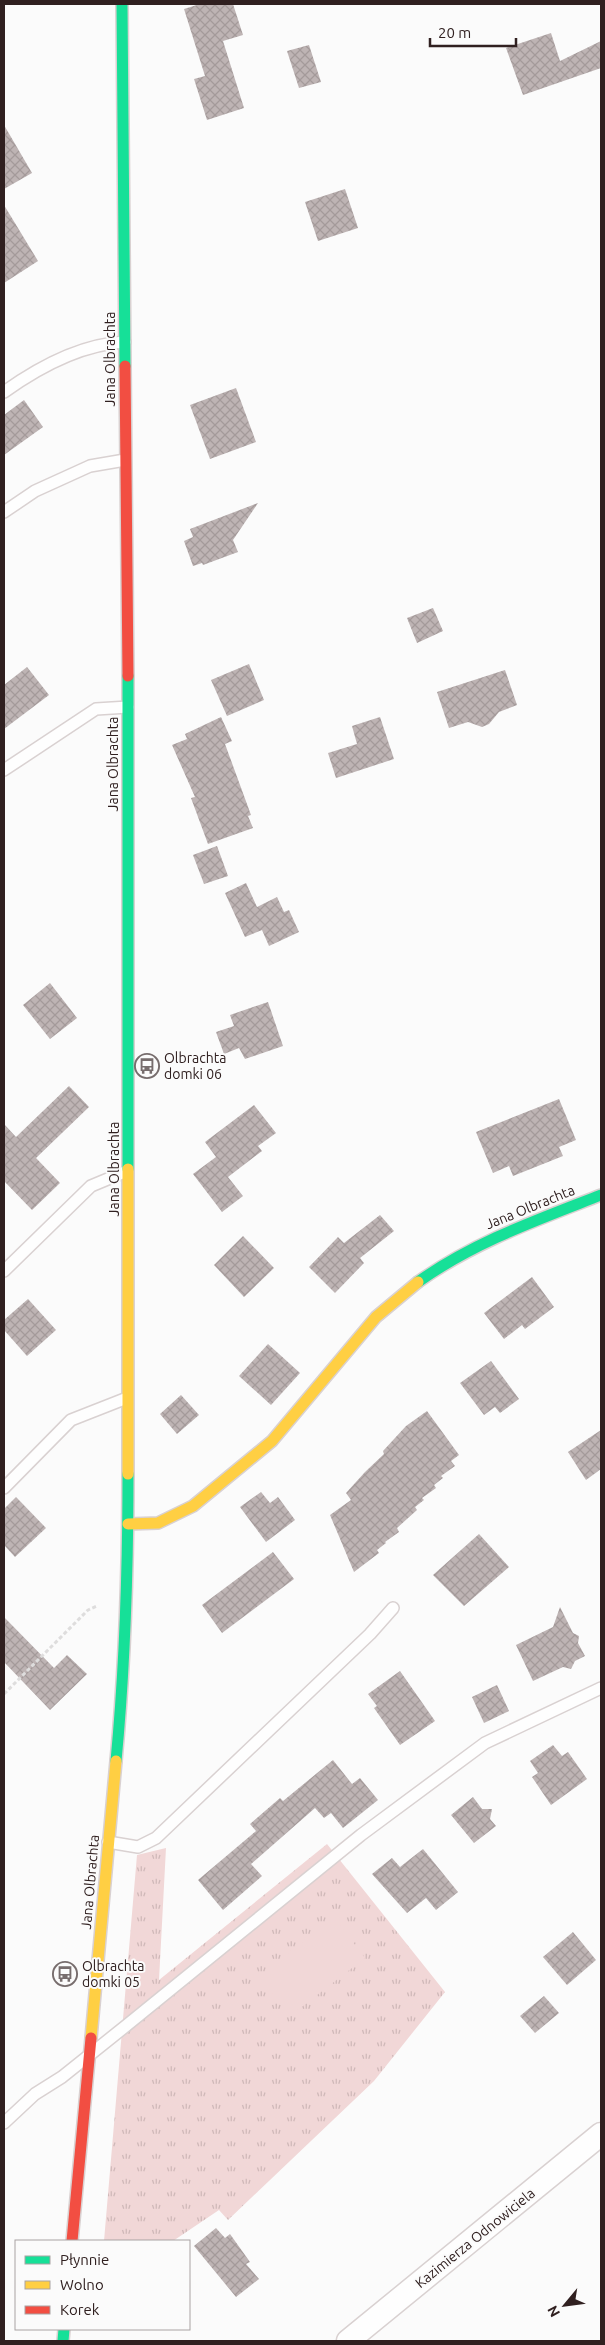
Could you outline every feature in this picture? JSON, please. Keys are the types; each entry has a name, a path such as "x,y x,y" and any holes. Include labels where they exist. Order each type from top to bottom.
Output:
{"street":[{"name":"Jana Olbrachta","path":"72,2240 120,1716 128,1524 128,707 122,4"},
{"name":"Jana Olbrachta","path":"128,1524 158,1523 193,1506 208,1495 272,1442 376,1317 408,1289 442,1265 498,1235 601,1195"},
{"name":"Kazimierza Odnowiciela","path":"348,2341 601,2134"}],"lane":[{"path":"4,392 34,371 104,343 125,342"},
{"path":"4,512 35,491 90,466 125,460"},
{"path":"4,770 96,710 128,707"},
{"path":"4,1271 90,1186 129,1170"},
{"path":"4,1488 71,1420 128,1398"},
{"path":"108,1842 138,1848 156,1838 370,1634 393,1608"},
{"path":"4,2123 34,2094 62,2077 361,1835 485,1743 601,1688"}],"path":[{"path":"4,1694 88,1610 105,1603"}],"green space":[{"path":"327,1844 445,1992 374,2081 228,2220 219,2210 174,2240 104,2240 137,1855 166,1848 159,1980"},
{"path":"334,1917 365,1958 290,2016 259,1976"}],"building":[{"path":"200,4 233,4 243,35 223,41 244,108 207,120 194,79 205,76 184,9"},
{"path":"551,33 560,61 601,41 601,68 523,95 506,48"},
{"path":"309,45 321,82 299,88 287,51"},
{"path":"4,125 32,173 4,189"},
{"path":"345,189 358,228 318,241 305,202"},
{"path":"4,205 38,261 4,283"},
{"path":"236,388 256,442 210,459 190,405"},
{"path":"24,400 43,427 4,455 4,415"},
{"path":"258,503 233,540 238,552 203,565 202,563 193,566 184,541 193,537 190,529"},
{"path":"433,608 443,631 417,643 407,618"},
{"path":"249,664 264,700 227,716 211,680"},
{"path":"27,667 49,695 4,729 4,685"},
{"path":"505,670 517,705 499,712 489,724 482,727 468,722 449,728 437,692"},
{"path":"221,717 232,741 225,744 251,815 248,816 253,828 208,844 191,798 195,797 172,745 187,739 185,734"},
{"path":"380,717 394,759 336,778 328,753 357,744 352,726"},
{"path":"217,846 228,876 204,884 193,855"},
{"path":"246,883 257,907 277,897 284,912 289,910 299,932 269,946 262,930 245,937 225,893"},
{"path":"50,983 77,1018 50,1039 23,1005"},
{"path":"268,1002 283,1046 245,1059 239,1048 224,1054 216,1032 234,1026 230,1015"},
{"path":"69,1086 89,1107 36,1158 60,1183 32,1210 4,1181 4,1124 16,1137"},
{"path":"559,1099 576,1140 559,1147 563,1156 513,1176 509,1166 493,1173 476,1132"},
{"path":"254,1105 276,1133 258,1146 262,1151 228,1177 243,1196 222,1212 193,1174 216,1157 205,1142"},
{"path":"380,1215 394,1231 360,1258 364,1263 335,1293 309,1267 338,1237 344,1243"},
{"path":"243,1236 274,1268 244,1297 214,1265"},
{"path":"532,1277 554,1307 525,1329 522,1325 504,1339 484,1313"},
{"path":"28,1299 56,1330 27,1356 4,1330 4,1320"},
{"path":"268,1344 300,1373 271,1405 239,1376"},
{"path":"491,1361 519,1399 500,1413 495,1407 484,1415 460,1383"},
{"path":"181,1395 199,1415 177,1434 160,1414"},
{"path":"427,1411 459,1455 451,1461 455,1466 441,1476 443,1478 434,1485 436,1488 422,1498 424,1500 415,1507 417,1510 397,1528 399,1532 377,1550 379,1553 354,1572 330,1515 351,1500 346,1493 384,1454 383,1451 406,1426"},
{"path":"601,1430 601,1469 586,1480 568,1452"},
{"path":"261,1492 270,1503 278,1497 295,1520 266,1542 240,1507"},
{"path":"16,1497 46,1528 15,1557 4,1545 4,1509"},
{"path":"479,1534 509,1567 464,1606 433,1575"},
{"path":"273,1552 294,1579 222,1633 202,1605"},
{"path":"560,1607 573,1633 579,1636 578,1643 585,1656 575,1661 571,1669 563,1667 533,1681 516,1645 553,1627"},
{"path":"4,1617 54,1668 67,1655 87,1674 50,1710 4,1662"},
{"path":"400,1671 435,1721 400,1745 374,1708 377,1706 368,1694"},
{"path":"497,1685 509,1711 484,1723 472,1697"},
{"path":"553,1745 562,1756 568,1752 587,1779 551,1805 532,1777 538,1773 530,1761"},
{"path":"333,1760 352,1784 360,1778 378,1800 343,1828 331,1813 324,1818 315,1808 251,1864 262,1876 223,1910 198,1880 256,1831 250,1824 280,1798 283,1801"},
{"path":"473,1797 482,1809 492,1809 490,1819 496,1826 474,1843 451,1815"},
{"path":"423,1849 458,1892 436,1910 426,1898 407,1913 372,1874 392,1858 400,1867"},
{"path":"573,1932 596,1960 567,1985 543,1957"},
{"path":"544,1996 559,2013 535,2033 520,2016"},
{"path":"216,2228 225,2238 230,2234 250,2262 246,2264 259,2279 236,2297 194,2246"}],"traffic: fast":[{"path":"122,4 125,366"},
{"path":"128,676 128,1169"},
{"path":"418,1282 484,1243 601,1195"},
{"path":"116,1761 122,1690 128,1474"},
{"path":"63,2341 64,2330"}],"traffic: slow":[{"path":"128,1169 128,1474"},
{"path":"128,1524 158,1523 193,1506 272,1441 376,1317 418,1282"},
{"path":"91,2038 116,1761"}],"traffic: jam":[{"path":"125,366 128,676"},
{"path":"72,2240 91,2038"}],"place":[{"name":"Olbrachta domki 06","path":"147,1066"},
{"name":"Olbrachta domki 05","path":"65,1974"}]}
